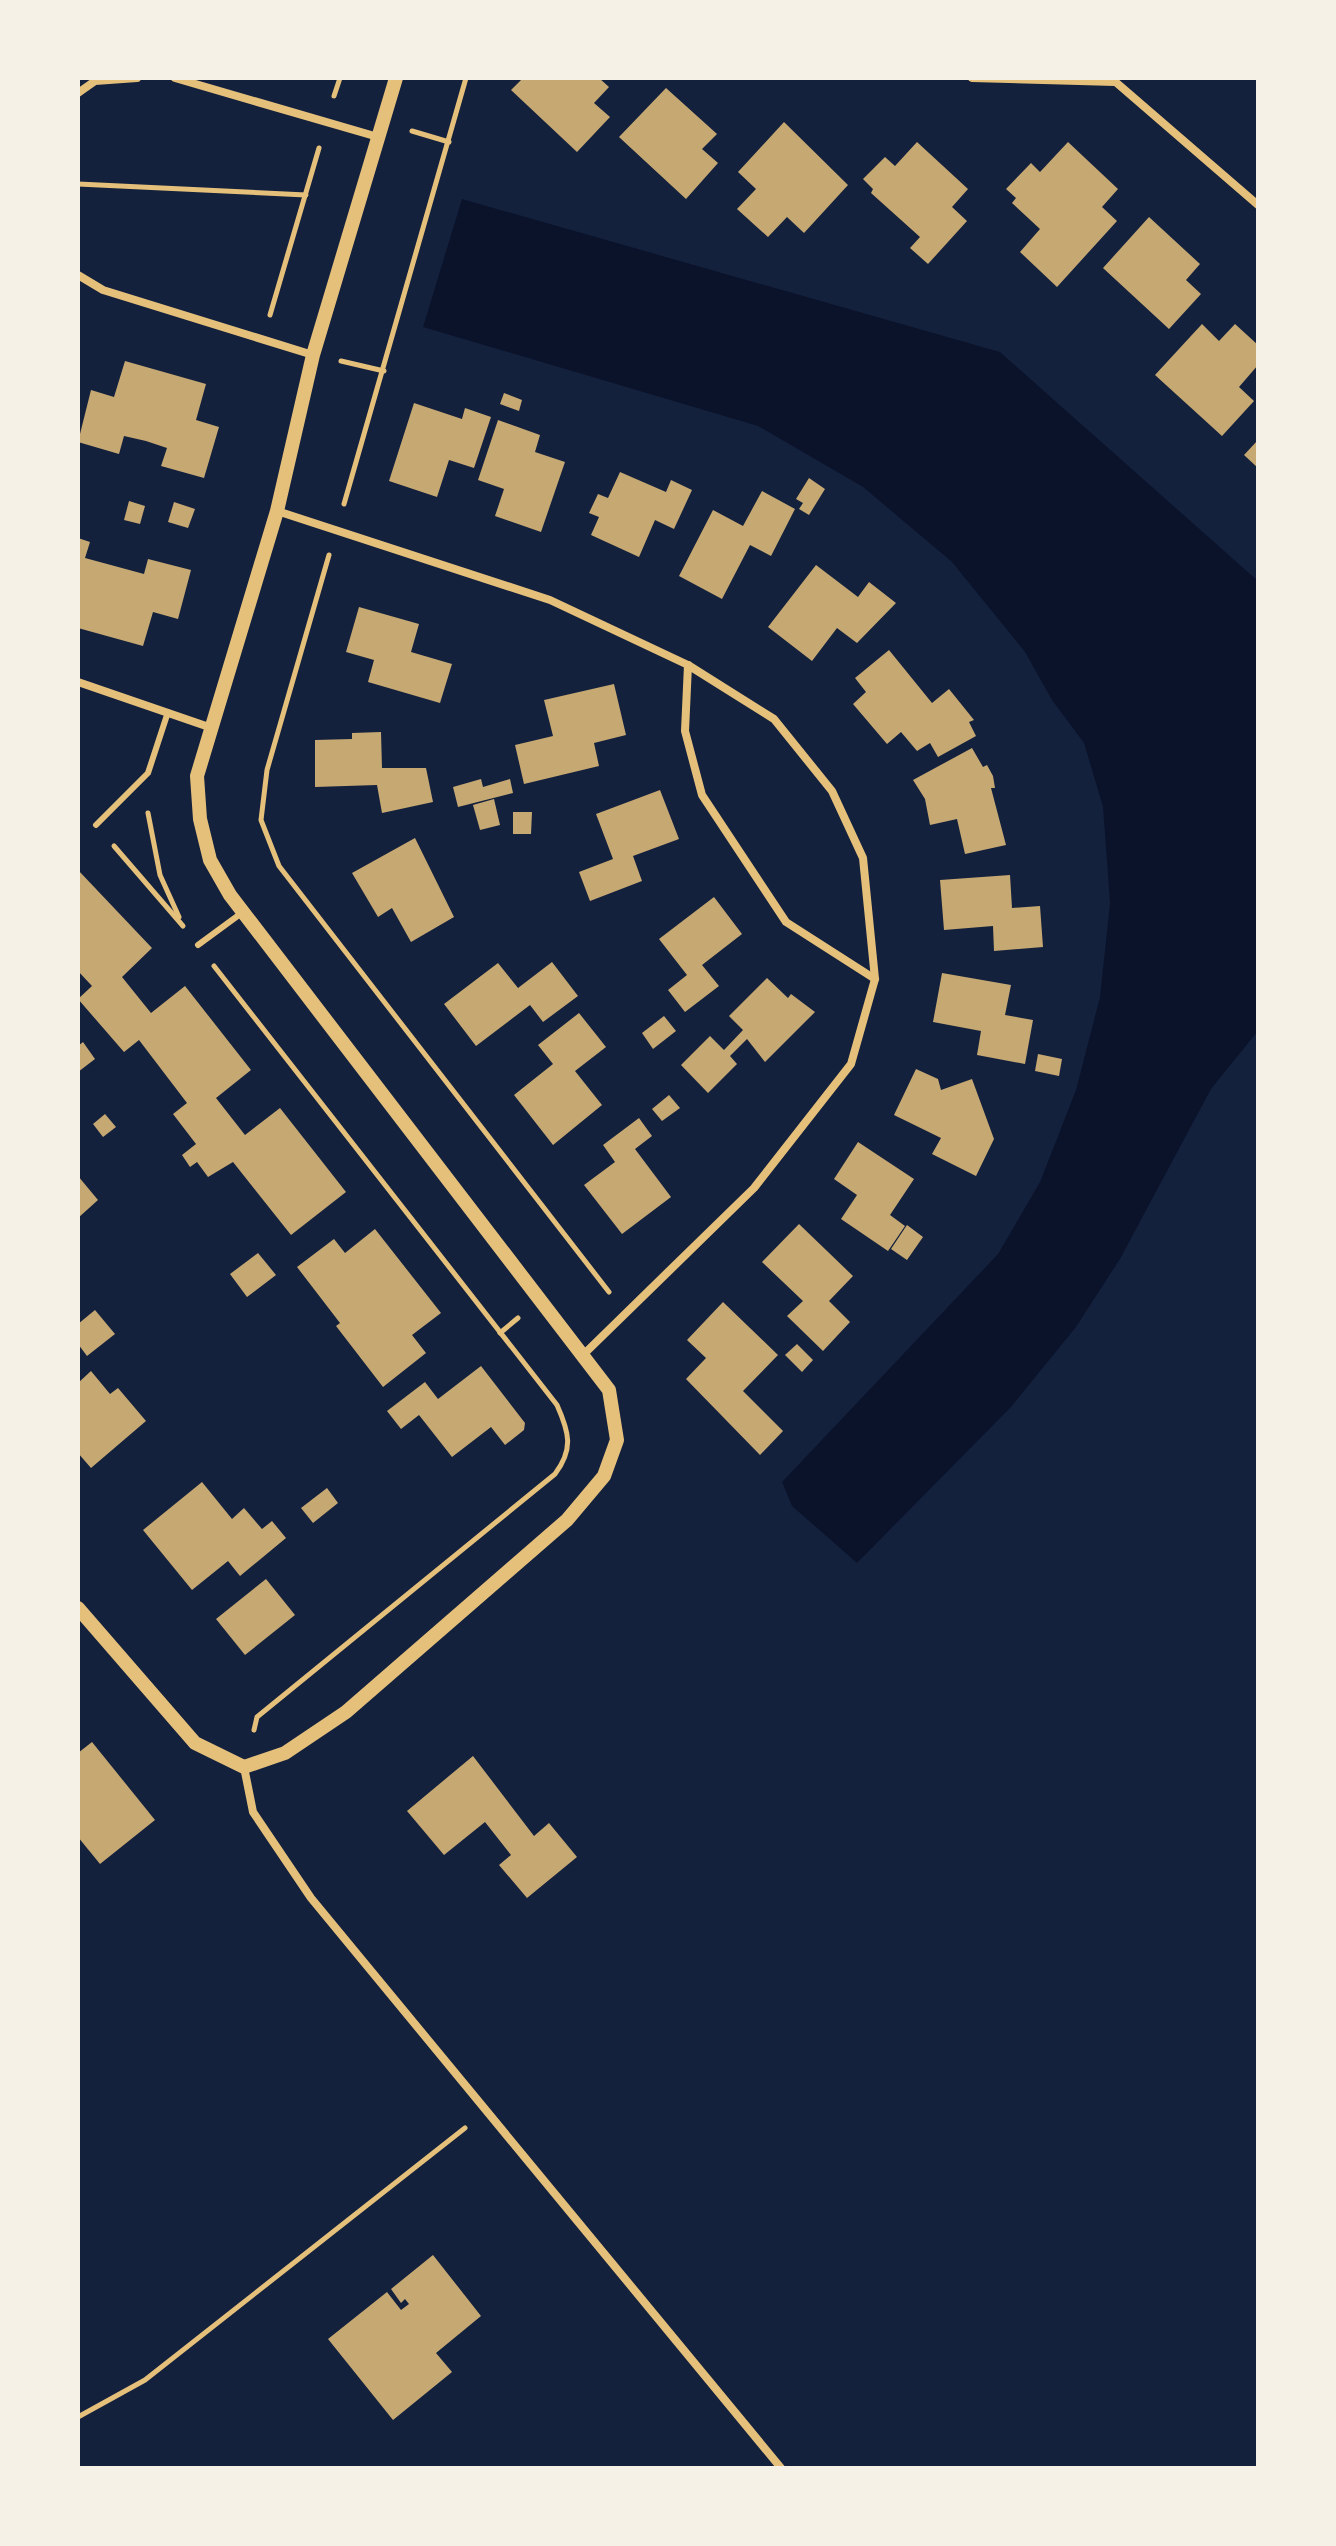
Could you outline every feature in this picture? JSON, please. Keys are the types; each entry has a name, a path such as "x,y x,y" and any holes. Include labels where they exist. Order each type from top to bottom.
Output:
{"street":[{"path":"78,93 95,81 137,78"},
{"path":"175,78 378,137"},
{"path":"78,1608 195,1743 244,1767 285,1753 346,1712 567,1520 604,1476 617,1440 609,1390 243,912 210,860 200,819 197,776 209,727 277,511 313,355 396,78"},
{"path":"972,78 1113,80 1258,205"},
{"path":"78,275 103,290 313,355"},
{"path":"277,511 550,600 688,665 774,719 832,791 863,858 875,979 851,1064 754,1188 581,1356"},
{"path":"688,665 685,731 702,795 786,922 875,979"},
{"path":"78,682 209,727"},
{"path":"244,1767 253,1812 311,1898 781,2468"}],"lane":[{"path":"96,825 148,773 168,712"},
{"path":"198,945 243,912"}],"path":[{"path":"263,339 340,78"},
{"path":"466,78 267,770 261,820 279,866 625,1312"},
{"path":"78,184 306,195"},
{"path":"313,355 384,371"},
{"path":"148,773 148,812 160,875 183,926"},
{"path":"96,825 198,945 557,1405 567,1427 567,1457 555,1474 257,1717 244,1767"},
{"path":"78,2417 145,2380 485,2112"}],"water":[{"path":"462,199 1000,352 1258,581 1258,1031 1211,1089 1120,1259 1076,1327 1011,1407 857,1563 792,1506 782,1482 998,1254 1040,1182 1076,1090 1100,997 1110,903 1103,807 1084,743 1052,700 1025,652 952,562 863,487 758,426 423,327"}],"building":[{"path":"523,78 599,78 609,87 594,103 610,117 577,152 511,90"},
{"path":"666,88 717,134 702,149 718,163 686,199 619,137"},
{"path":"784,122 848,185 804,233 787,217 768,237 737,209 756,189 738,172"},
{"path":"917,142 968,189 952,207 967,221 928,264 910,248 920,237 871,193 873,189 863,179 885,157 895,166"},
{"path":"1068,142 1118,189 1102,207 1117,221 1057,287 1020,252 1040,229 1012,203 1016,198 1006,189 1031,163 1040,172"},
{"path":"1149,217 1200,264 1186,280 1201,294 1169,329 1103,268"},
{"path":"1202,324 1219,341 1235,324 1258,345 1258,365 1239,387 1254,401 1222,436 1155,375"},
{"path":"125,361 206,384 196,420 219,427 204,478 161,466 167,448 146,441 124,436 119,454 78,442 91,390 114,397"},
{"path":"504,393 522,400 519,411 500,404"},
{"path":"414,403 462,419 465,408 491,417 474,468 449,460 437,497 389,481"},
{"path":"498,420 540,435 535,452 565,462 541,532 495,516 504,489 478,480"},
{"path":"1258,440 1258,468 1244,455"},
{"path":"620,472 666,492 671,480 692,490 674,529 655,520 639,557 591,535 599,517 589,513 598,494 608,498"},
{"path":"809,478 825,489 809,515 799,509 803,503 796,499"},
{"path":"762,491 795,509 771,556 750,545 722,599 679,576 713,510 743,526"},
{"path":"129,501 145,506 140,524 124,520"},
{"path":"174,502 195,509 188,528 168,522"},
{"path":"78,538 90,542 85,558 144,574 148,559 191,570 178,619 153,612 143,646 78,628"},
{"path":"816,565 858,597 869,582 896,603 857,643 837,628 812,661 768,627"},
{"path":"359,607 419,624 411,652 452,664 440,703 368,682 374,660 346,652"},
{"path":"889,650 932,703 949,689 974,720 969,722 976,736 938,757 930,743 917,751 901,732 887,744 853,704 866,692 855,678"},
{"path":"614,684 626,735 594,743 599,766 524,784 515,745 553,736 544,700"},
{"path":"381,732 382,768 426,768 433,802 382,813 377,785 315,787 315,740 352,739 352,733"},
{"path":"972,748 983,767 987,765 993,776 995,788 991,788 1006,845 965,854 957,819 930,825 925,799 913,780"},
{"path":"481,779 483,787 510,779 513,793 458,807 453,787"},
{"path":"660,790 679,839 633,856 642,881 590,901 579,872 613,859 596,814"},
{"path":"494,799 500,825 480,830 473,805"},
{"path":"513,812 532,812 531,834 513,834"},
{"path":"415,838 454,917 411,942 392,908 378,917 352,873"},
{"path":"78,870 152,948 122,977 151,1013 185,986 251,1070 216,1098 245,1135 280,1108 346,1192 291,1235 233,1162 208,1177 197,1162 190,1167 182,1155 196,1144 173,1114 187,1103 139,1040 124,1052 78,999 92,986 78,971"},
{"path":"1010,875 1012,908 1040,906 1043,947 994,951 993,926 944,930 940,880"},
{"path":"714,897 742,934 702,965 719,986 685,1012 668,990 687,975 659,939"},
{"path":"552,962 578,996 543,1022 530,1005 476,1046 444,1004 498,963 518,988"},
{"path":"942,973 1011,985 1005,1015 1033,1020 1025,1064 977,1055 981,1031 933,1022"},
{"path":"767,978 788,998 791,994 815,1012 765,1062 747,1039 730,1056 737,1064 708,1093 681,1065 710,1036 724,1050 743,1030 729,1016"},
{"path":"579,1013 606,1047 575,1071 602,1105 553,1145 514,1095 553,1064 538,1045"},
{"path":"664,1016 676,1031 653,1049 642,1033"},
{"path":"83,1042 95,1059 78,1072 78,1046"},
{"path":"1038,1054 1062,1059 1059,1076 1035,1071"},
{"path":"916,1069 938,1079 941,1090 972,1079 994,1139 976,1176 932,1154 941,1138 894,1115"},
{"path":"669,1095 680,1108 662,1121 652,1109"},
{"path":"105,1114 116,1127 103,1137 93,1124"},
{"path":"639,1118 652,1136 635,1149 671,1197 622,1234 584,1185 615,1162 603,1145"},
{"path":"858,1142 914,1179 890,1215 905,1226 888,1251 841,1219 857,1195 834,1179"},
{"path":"78,1176 98,1200 78,1218"},
{"path":"799,1224 853,1276 829,1301 850,1322 823,1351 787,1316 803,1301 762,1262"},
{"path":"907,1225 923,1237 907,1260 891,1249"},
{"path":"375,1229 441,1313 412,1335 426,1353 383,1387 336,1326 340,1323 297,1267 334,1239 345,1253"},
{"path":"258,1253 276,1275 247,1297 230,1274"},
{"path":"723,1302 778,1355 743,1391 783,1431 760,1455 686,1379 706,1358 687,1340"},
{"path":"95,1310 115,1334 87,1356 78,1344 78,1324"},
{"path":"797,1344 813,1360 802,1372 785,1355"},
{"path":"481,1366 525,1423 524,1430 505,1445 491,1427 452,1457 419,1415 401,1429 387,1411 425,1382 438,1399"},
{"path":"91,1371 110,1394 118,1388 146,1421 91,1468 78,1453 78,1383"},
{"path":"202,1482 232,1519 244,1508 262,1529 272,1521 286,1538 240,1576 228,1561 192,1590 143,1530"},
{"path":"327,1488 338,1503 313,1523 301,1508"},
{"path":"266,1579 295,1615 245,1655 216,1619"},
{"path":"92,1742 155,1820 100,1864 78,1837 78,1753"},
{"path":"473,1756 534,1836 549,1823 577,1857 527,1898 499,1865 511,1855 485,1822 444,1855 407,1811"},
{"path":"433,2255 481,2316 436,2353 452,2372 393,2420 328,2339 387,2292 401,2310 409,2304 405,2299 401,2303 391,2289"}]}
